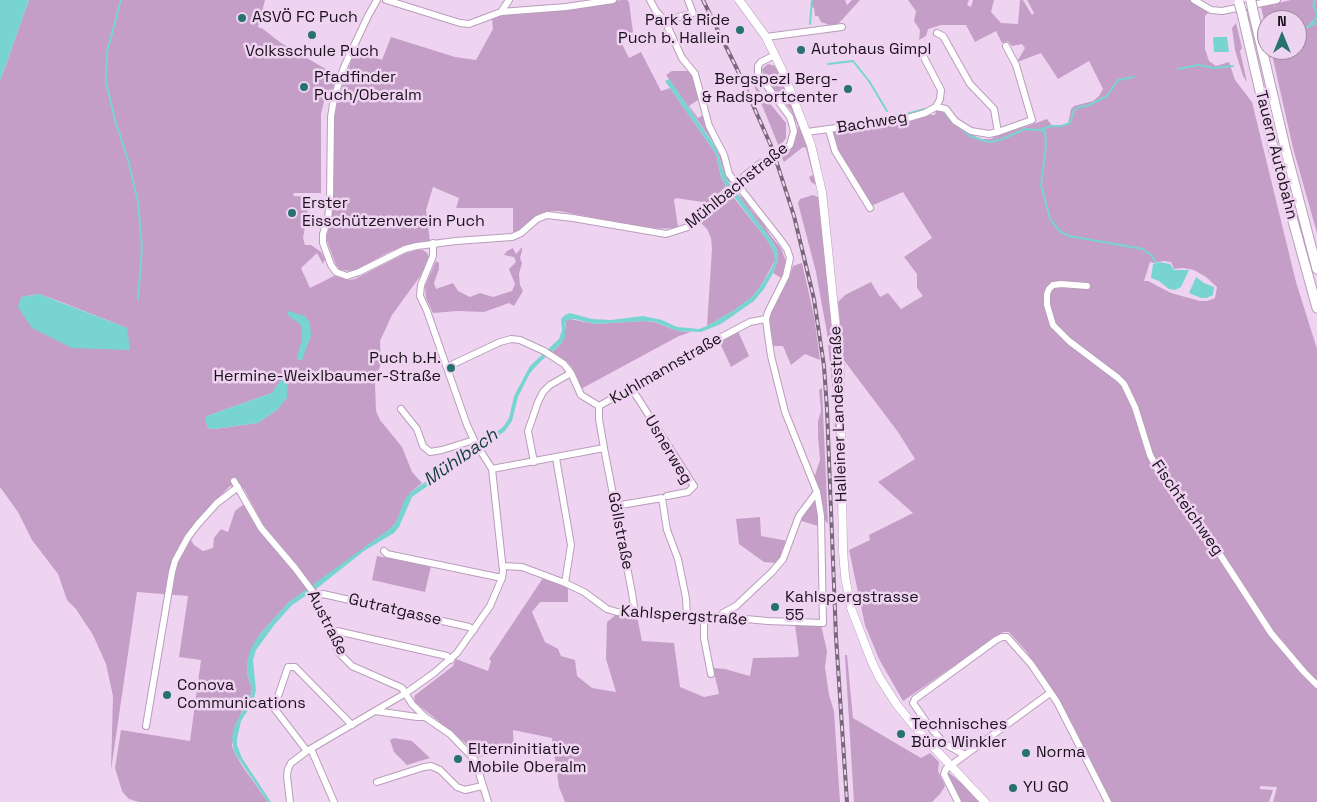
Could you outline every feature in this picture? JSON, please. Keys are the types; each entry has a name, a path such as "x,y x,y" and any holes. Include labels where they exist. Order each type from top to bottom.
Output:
{"highway":[{"name":"Tauern Autobahn","path":"1251,0 1286,151 1317,269"},
{"name":"Tauern Autobahn","path":"1239,2 1274,152 1317,308"}],"main road":[{"name":"Halleiner Landesstraße","path":"739,0 766,37 775,55 807,132 816,161 825,213 838,345 843,551 852,608 872,660 889,692 920,733 986,802"}],"street":[{"name":"Mühlbachstraße","path":"377,0 344,67 334,98 331,118 330,199 323,243 336,272 347,276 405,249 433,243 512,237 522,233 537,219 547,215 670,233 693,224 734,185 759,164 786,150 793,140 794,131 790,117 758,74 760,62 775,55"},
{"path":"386,0 460,23 469,24 501,12 566,7 613,0"},
{"path":"501,12 509,0"},
{"path":"539,9 543,0"},
{"path":"650,0 656,11 665,21 682,58 697,78 709,126 724,154 734,185 780,239 787,249 790,258 786,276 766,318 770,356 785,412 817,492 799,516 783,559 736,606 723,613 723,617"},
{"path":"665,21 693,13 688,0"},
{"path":"1194,0 1212,10 1222,11 1277,0"},
{"path":"766,37 842,27"},
{"path":"937,33 943,36 970,84 994,109 998,132"},
{"path":"918,48 941,90 936,107 946,109 956,121 972,131 989,134 1032,120 1016,65 1006,46"},
{"name":"Bachweg","path":"807,132 908,118 925,113 936,107"},
{"path":"829,130 835,150 870,208"},
{"path":"290,802 287,776 291,763 309,750 406,693 451,660 490,606 502,578 503,566 492,469 474,441 420,296 421,285 433,256 433,243"},
{"name":"Fischteichweg","path":"1087,286 1053,285 1047,294 1050,319 1069,341 1124,384 1135,407 1150,455 1158,470 1219,553 1271,633 1317,685"},
{"name":"Kuhlmannstraße","path":"604,448 599,419 599,406 750,322 766,318"},
{"path":"447,367 510,338 520,340 544,351 564,364 581,395 599,406"},
{"path":"534,462 528,431 538,402 543,392 550,385 570,372"},
{"name":"Usnerweg","path":"632,389 694,486 688,492 667,496"},
{"path":"401,409 417,430 423,446 430,452 474,441"},
{"path":"492,469 604,448"},
{"name":"Göllstraße","path":"604,448 635,613"},
{"path":"556,458 570,538 568,570 565,583"},
{"name":"Austraße","path":"234,481 261,528 312,591 339,653 352,666 395,684 406,693"},
{"path":"146,726 175,561 184,543 198,524 217,503 238,488"},
{"name":"Kahlspergstraße","path":"503,566 522,567 565,583 584,592 607,610 617,612 723,617 768,622 822,623 821,516 817,492"},
{"path":"615,506 662,498 667,530 678,559 686,598 687,616"},
{"path":"384,551 387,554 502,578"},
{"name":"Gutratgasse","path":"312,591 468,627 474,630"},
{"path":"704,617 704,638 712,674"},
{"path":"330,635 337,631 447,656 451,660"},
{"path":"965,755 948,746 913,705 916,699 1004,636 1010,638 1031,664 1065,715 1108,802"},
{"path":"334,802 309,750 274,708 288,667 295,667 352,725"},
{"path":"406,693 412,704 425,717 450,734 475,760 488,802"},
{"path":"958,802 944,772 1050,693"},
{"path":"374,711 425,717"},
{"path":"378,782 431,766 440,770 457,786 465,790 482,786"}],"shaded area":[{"path":"29,0 265,0 258,27 329,71 335,82 331,95 326,93 321,114 321,193 294,193 293,196 310,197 303,238 305,245 311,245 321,252 325,259 323,264 317,253 301,268 310,288 334,276 349,280 355,279 404,254 417,250 423,250 429,257 421,275 392,315 380,341 381,363 375,383 376,411 380,420 402,447 412,472 422,483 411,492 391,528 312,587 288,554 285,554 265,528 244,489 240,486 230,486 209,507 188,535 194,545 203,551 213,548 214,538 221,529 228,532 235,511 244,504 308,589 289,602 260,634 247,673 252,689 251,694 241,713 232,745 243,767 268,802 139,802 129,799 125,795 115,768 121,730 190,741 201,660 179,657 188,596 137,592 111,770 113,696 106,664 93,635 76,609 67,600 58,574 32,540 18,512 0,487 0,81","holes":["39,294 56,300 127,328 21,297","272,393 278,409 258,423 214,429 208,428 207,416"]},
{"path":"622,0 629,2 633,32 620,40 629,58 641,52 661,91 670,88 716,154 721,177 726,186 709,203 676,198 674,200 678,227 673,228 652,229 559,211 548,211 535,216 520,230 513,233 513,208 456,208 459,198 433,187 426,210 430,241 412,244 389,252 354,271 340,270 336,265 327,241 332,215 334,116 335,107 355,50 382,60 391,37 455,57 476,60 493,29 492,18"},
{"path":"811,0 845,0 847,5 852,0 860,0 837,25 830,25 821,22 818,16 815,16"},
{"path":"908,0 969,0 967,5 971,7 973,0 994,0 991,12 1001,23 1018,24 1020,0 1023,0 1032,15 1034,13 1027,0 1193,0 1197,5 1209,12 1205,16 1205,49 1209,61 1216,66 1229,62 1235,80 1252,102 1296,282 1317,349 1317,683 1271,631 1213,542 1165,478 1155,461 1132,395 1122,380 1068,338 1052,319 1049,300 1052,289 1060,286 1086,289 1086,283 1061,282 1051,284 1044,293 1045,312 1050,325 1066,341 1122,384 1130,397 1149,457 1159,476 1215,549 1272,637 1317,687 1317,802 1273,802 1277,787 1260,786 1260,789 1273,790 1269,802 1111,802 1071,721 1026,651 1009,632 1003,632 903,701 879,659 865,625 849,550 870,540 869,535 913,513 878,482 915,459 898,432 843,359 838,302 845,295 871,282 880,297 888,293 901,309 923,296 917,288 917,274 904,257 932,238 903,192 871,206 837,151 832,132 908,121 927,115 935,115 936,110 945,112 958,126 980,139 991,139 1001,133 1047,119 1053,127 1068,124 1071,109 1074,106 1093,101 1103,89 1089,61 1058,79 1041,53 1017,62 1025,48 1022,44 1012,46 1008,41 1002,43 996,31 975,42 966,25 941,25 928,29 926,36 919,40 920,30 914,21 916,11","holes":["1150,262 1171,262 1174,269 1194,270 1206,277 1217,287 1215,298 1200,301 1171,293 1148,281 1144,281"]},
{"path":"1291,0 1317,0 1317,233 1293,148 1273,60 1307,60 1307,10 1262,10 1261,7 1273,4 1275,8 1274,4"},
{"path":"1236,23 1247,82 1243,76 1235,50 1232,28"},
{"path":"768,64 775,66 782,78 807,142 818,186 811,182 809,177 813,175 806,148 803,147 784,162 782,158 790,151 795,142 798,126 791,110 764,79 762,69"},
{"path":"672,71 689,71 692,74 701,98 689,106 698,118 705,114 721,154 729,183 723,171 717,148 666,75"},
{"path":"753,83 786,123 786,138 779,147"},
{"path":"731,194 767,240 774,252 775,260 762,284 752,297 707,326 712,249 711,238 707,229 701,223"},
{"path":"737,194 743,198 781,248 786,262 785,273 781,278 773,273 778,259 777,250"},
{"path":"813,195 820,198 836,359 839,537 834,404 827,333 816,272 798,203 800,199"},
{"path":"522,247 520,258 522,263 519,274 520,285 523,291 514,306 509,303 484,312 457,311 433,313 426,298 425,286 436,261 439,263 439,269 434,283 436,289 453,283 458,291 470,297 480,293 493,297 512,291 515,284 509,269 516,262 514,257 504,255 513,248 516,254"},
{"path":"802,263 814,316 820,360 805,354 791,365 783,346 772,346 769,322 772,307 793,266"},
{"path":"570,319 595,324 645,321 654,322 678,331 691,332 679,336 579,390 572,367 552,352 561,344 566,321"},
{"path":"738,331 749,356 731,367 719,341"},
{"path":"822,388 828,524 824,519 823,506 817,506 818,526 798,520 814,492 814,478 820,460 818,421 821,411 819,390"},
{"path":"760,517 761,536 788,541 783,555 776,563 764,562 739,544 736,519"},
{"path":"377,556 431,566 425,592 372,580"},
{"path":"543,578 568,588 568,602 540,602 532,612 545,642 558,649 561,656 575,660 577,676 592,688 616,692 606,659 607,622 617,614 637,616 642,641 674,643 680,687 704,697 719,694 713,668 725,669 750,676 753,658 797,657 799,655 795,625 821,625 827,651 825,667 829,695 834,711 840,802 565,802 559,787 552,738 513,730 514,749 479,757 469,746 415,702 414,696 453,666 456,659 488,671 491,661 489,659"},
{"path":"845,655 847,655 853,718 921,758 930,753 939,762 938,771 945,786 932,802 854,802"},
{"path":"394,738 412,741 430,758 407,765 394,752 390,740"},
{"path":"948,772 968,788 980,802 961,802 947,775"}],"water":[{"path":"0,0 29,0 0,81"},
{"path":"1214,37 1227,37 1229,52 1214,52"},
{"name":"Mühlbach","path":"669,79 717,149 723,171 729,183 777,250 778,259 773,273 764,289 754,301 721,324 701,332 678,331 655,322 645,321 595,324 574,319 567,320 565,324 565,337 561,344 530,373 518,397 512,421 505,431 412,497 399,527 394,533 364,551 316,589 292,605 256,650 253,660 256,690 253,702 241,721 237,739 237,745 242,758 271,802 268,802 234,752 232,737 235,725 251,694 252,689 247,673 247,662 251,648 260,634 289,602 391,528 396,522 405,499 411,492 503,427 509,418 514,396 530,366 559,339 562,330 561,319 565,315 570,313 592,319 611,320 643,316 662,320 677,327 699,329 733,311 752,297 770,271 775,260 774,252 726,186 721,177 716,154 665,81"},
{"path":"1160,262 1170,264 1174,270 1189,270 1181,287 1175,290 1169,289 1159,281 1151,278 1153,264"},
{"path":"1196,277 1214,287 1213,295 1201,298 1189,293"},
{"path":"39,294 127,328 130,350 72,348 32,328 18,307 21,297"},
{"path":"288,311 305,316 310,323 311,336 302,360 298,360 297,357 302,339 301,325 289,316"},
{"path":"283,376 288,378 287,398 278,409 258,423 214,429 208,428 205,419 207,416 272,393"}],"waterway":[{"path":"121,0 107,52 106,82 138,201 142,248 138,300"},
{"path":"810,24 812,0"},
{"path":"1315,0 1313,6 1317,13"},
{"path":"1310,25 1316,18 1317,13"},
{"path":"1307,27 1317,23"},
{"path":"828,64 853,61 869,81 887,111"},
{"path":"1178,69 1198,65 1213,68 1233,66"},
{"path":"956,125 970,136 988,142 1000,140 1025,129 1040,130 1051,126 1061,126 1070,123 1074,110 1107,96 1118,80 1134,77"},
{"path":"894,115 899,116 925,109"},
{"path":"943,111 952,122"},
{"path":"1040,130 1045,132 1046,145 1041,185 1050,219 1053,223 1061,232 1069,236 1143,249 1152,256 1156,263"}],"railway":[{"path":"703,0 737,69 772,148 794,216 814,299 824,366 827,409 836,637 847,802"}],"place":[{"name":"ASVÖ FC Puch","path":"242,18"},
{"name":"Park & Ride Puch b. Hallein","path":"740,30"},
{"name":"Volksschule Puch","path":"312,35"},
{"name":"Autohaus Gimpl","path":"801,50"},
{"name":"Pfadfinder Puch/Oberalm","path":"304,87"},
{"name":"Bergspezl Berg- & Radsportcenter","path":"848,89"},
{"name":"Erster Eisschützenverein Puch","path":"292,213"},
{"name":"Puch b.H. Hermine-Weixlbaumer-Straße","path":"451,368"},
{"name":"Kahlspergstrasse 55","path":"775,607"},
{"name":"Conova Communications","path":"167,695"},
{"name":"Technisches Büro Winkler","path":"901,734"},
{"name":"Norma","path":"1026,753"},
{"name":"Elterninitiative Mobile Oberalm","path":"458,759"},
{"name":"YU GO","path":"1013,788"}]}
